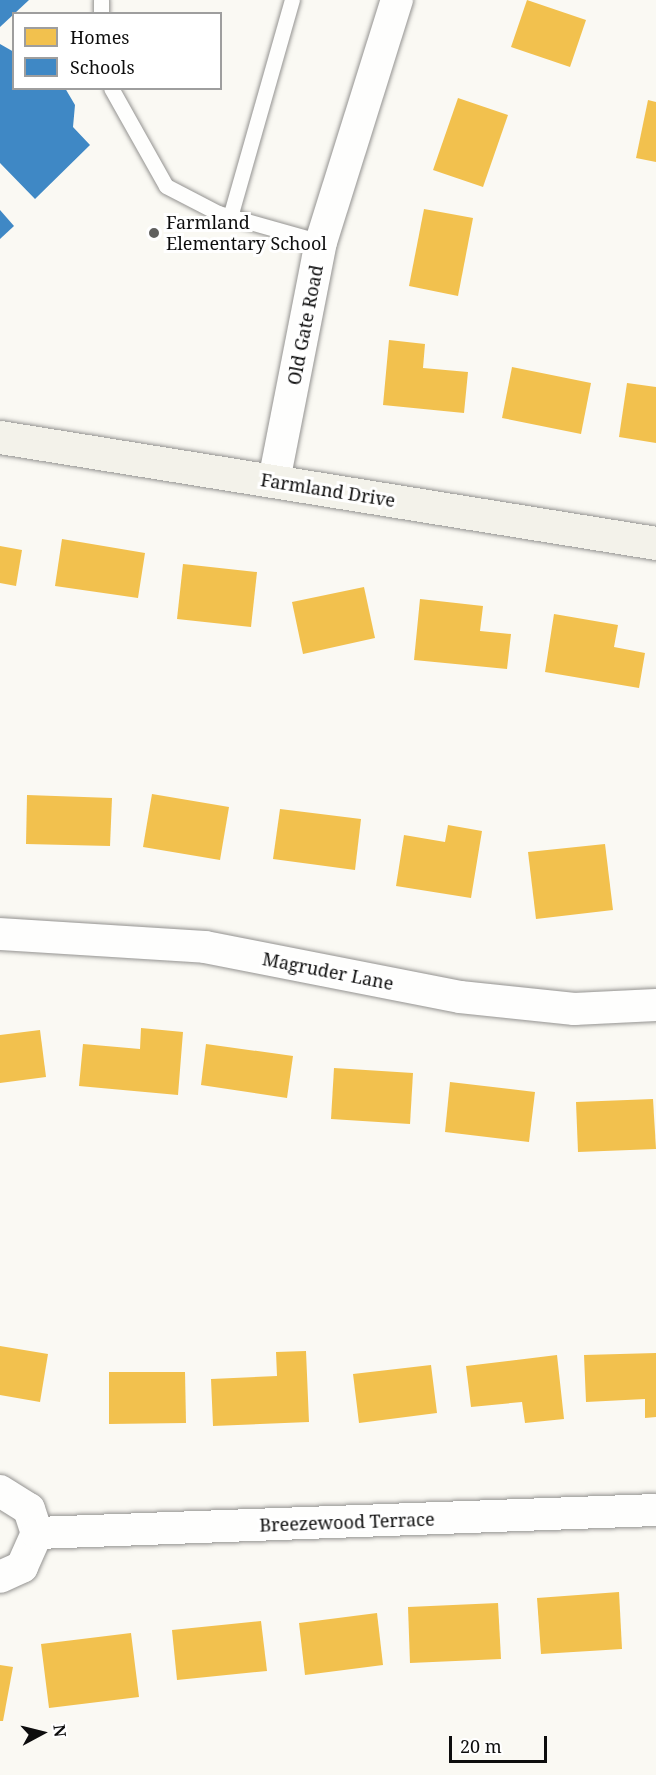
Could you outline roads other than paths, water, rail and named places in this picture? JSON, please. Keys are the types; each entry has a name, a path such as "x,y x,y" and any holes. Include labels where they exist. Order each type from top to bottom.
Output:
{"street":[{"name":"Old Gate Road","path":"274,481 321,242 397,0"},
{"name":"Farmland Drive","path":"0,436 656,543"},
{"name":"Magruder Lane","path":"0,934 205,947 506,1002 574,1009 656,1005"},
{"path":"0,1491 29,1509 37,1533 26,1563 0,1576"},
{"name":"Breezewood Terrace","path":"37,1533 656,1510"}],"lane":[{"path":"230,216 292,0"},
{"path":"112,90 166,186 230,216 321,242"}],"place":[{"name":"Farmland Elementary School","path":"154,233"}]}
